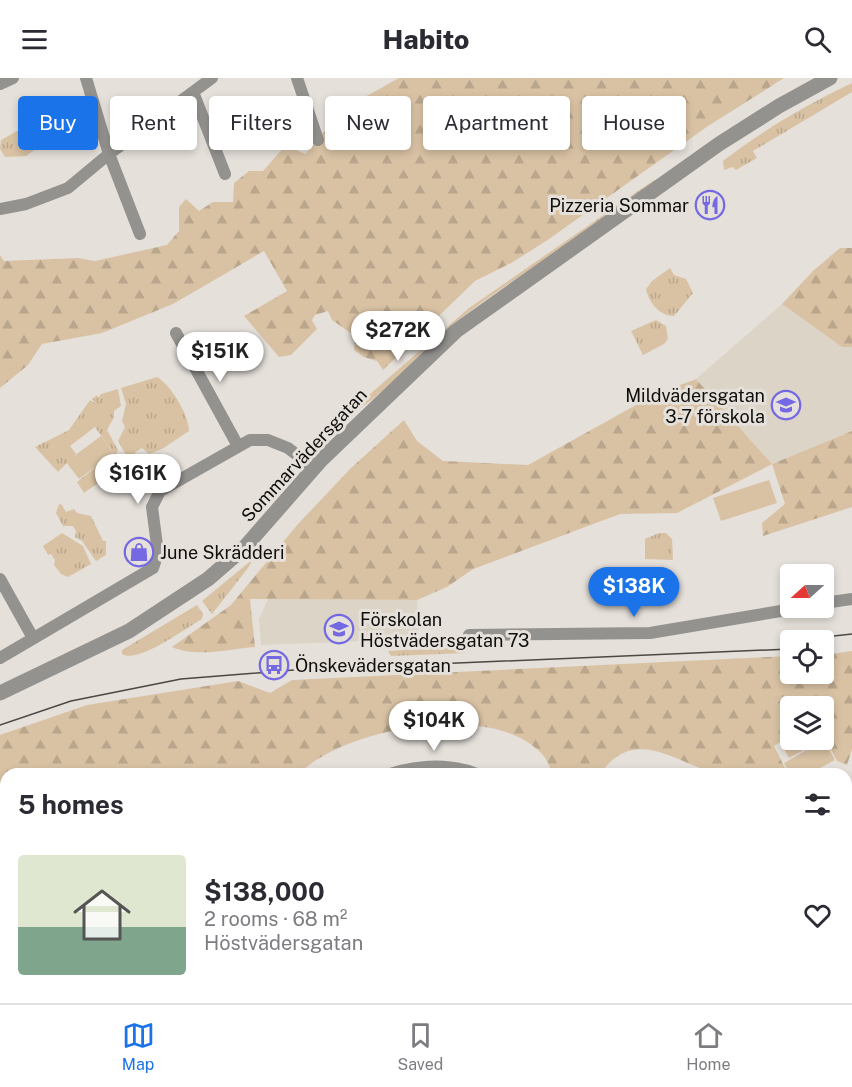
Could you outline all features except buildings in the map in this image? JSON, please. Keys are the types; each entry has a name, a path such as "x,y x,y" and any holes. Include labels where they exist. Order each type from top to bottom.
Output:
{"street":[{"path":"0,84 13,78"},
{"path":"86,78 109,154 140,234"},
{"path":"0,209 26,204 68,188 109,154 212,78"},
{"path":"297,78 318,140"},
{"name":"Sommarvädersgatan","path":"0,693 129,631 208,579 245,547 314,468 434,350 477,314 719,144 779,106 830,78"},
{"path":"193,92 225,174"},
{"path":"176,333 238,446"},
{"path":"0,658 153,568 158,553 152,507 160,491 250,440 268,440 288,448 314,468"},
{"path":"0,579 33,638"},
{"path":"834,602 852,599"},
{"path":"469,634 650,633 780,611"},
{"path":"413,768 456,768"}],"shaded area":[{"name":"Mildvädersgatan 3-7 förskola","path":"782,304 842,347 852,347 852,431 772,464 696,379"},
{"name":"Förskolan Höstvädersgatan 73","path":"268,599 417,600 419,639 261,645 259,619"}],"green space":[{"path":"399,78 784,78 686,142 686,96 582,96 582,150 674,150 549,239 513,262 475,281 383,370 377,361 364,357 354,350 355,336 332,320 328,311 315,315 312,320 317,329 291,355 279,357 244,316 287,291 264,251 173,304 102,333 42,344 28,365 0,388 0,255 4,261 78,258 95,261 167,245 179,231 179,207 186,199 199,211 213,202 233,202 234,183 249,171 263,171 282,150 297,150 305,154 308,150 313,150 313,145 325,131 325,150 411,150 411,96 367,96"},
{"path":"852,83 852,92 753,151 757,158 736,170 732,167 724,170 723,161 769,128"},
{"path":"18,130 18,150 34,150 26,156 5,157 0,149 1,140"},
{"path":"656,180 606,218 502,288 452,325 394,381 357,410 354,408 469,308"},
{"path":"840,248 852,248 852,347 842,347 782,304 813,271"},
{"path":"670,268 674,275 686,279 693,293 674,316 664,314 656,308 646,289 652,281"},
{"path":"656,320 666,326 668,339 664,344 643,355 631,331"},
{"path":"157,377 178,401 186,417 189,431 162,449 149,454 142,448 135,452 137,460 133,467 118,441 125,427 122,421 126,404 121,388"},
{"path":"696,379 772,464 677,513 620,514 473,569 447,587 417,600 250,599 255,647 192,652 172,647 231,605 298,524 351,468 404,420 417,441 443,461 528,465 654,395"},
{"path":"118,389 121,406 114,411 114,417 107,430 118,450 114,459 127,471 105,478 84,493 77,482 113,453 95,427 70,446 76,454 58,472 35,447 69,430 90,400 97,404 92,399 97,395 98,398 101,394"},
{"path":"852,431 852,507 763,536 762,523 785,504 772,464"},
{"path":"101,436 113,453 79,479 66,462"},
{"path":"769,480 777,503 721,521 713,498"},
{"path":"59,504 66,512 74,509 77,513 91,516 103,541 106,541 106,555 96,561 82,541 75,537 76,531 73,526 63,526 56,513"},
{"path":"62,533 83,546 91,564 68,577 61,574 54,565 55,560 51,554 48,555 43,546"},
{"path":"659,533 666,533 672,539 673,560 645,559 645,539"},
{"path":"253,559 248,568 212,614 202,601"},
{"path":"197,605 203,614 202,619 150,650 129,656 122,654 122,650"},
{"path":"464,647 465,653 391,656 388,651"},
{"path":"852,651 852,749 847,765 837,761 832,750 834,750 834,696 780,696 780,742 774,746 785,768 699,768 656,751 641,749 627,752 613,759 605,768 550,768 542,754 519,737 490,728 455,724 419,726 349,743 320,757 306,768 0,768 0,735 87,705 238,681 270,693 292,680 780,656 780,684 834,684 834,654"},
{"path":"785,750 804,750 789,758"},
{"path":"807,750 830,750 835,760 820,768 787,768 784,763"}],"tram line":[{"path":"834,636 852,634"},
{"path":"0,725 71,701 181,679 294,670 780,649"}],"place":[{"name":"Pizzeria Sommar","path":"710,205"},
{"name":"Mildvädersgatan 3-7 förskola","path":"786,405"},
{"name":"June Skrädderi","path":"139,552"},
{"name":"Förskolan Höstvädersgatan 73","path":"339,629"},
{"name":"Önskevädersgatan","path":"274,665"}]}
